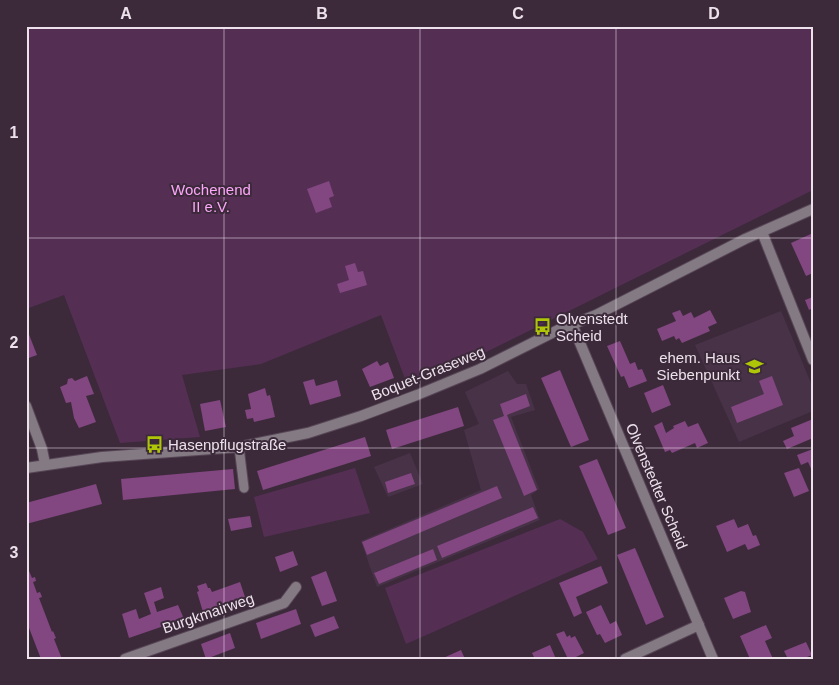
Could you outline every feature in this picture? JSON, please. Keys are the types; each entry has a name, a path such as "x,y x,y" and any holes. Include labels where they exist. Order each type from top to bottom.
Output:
{"street":[{"name":"Boquet-Graseweg","path":"26,468 102,457 239,447 308,433 417,395 480,369 813,208"},
{"path":"762,232 813,360"},
{"name":"Olvenstedter Scheid","path":"572,324 713,659"},
{"path":"26,406 42,450 45,464"},
{"name":"Burgkmairweg","path":"125,659 284,603 296,588"},
{"path":"625,659 699,625"}],"lane":[{"path":"239,447 244,488"}],"shaded area":[{"name":"ehem. Haus Siebenpunkt","path":"781,311 813,388 813,411 739,442 695,345"},
{"path":"508,371 517,384 526,384 535,410 511,417 539,489 531,495 540,520 377,587 361,541 481,490 464,430 479,424 465,392"},
{"path":"410,453 423,484 388,497 374,467"}],"green space":[{"name":"Wochenend II e.V.","path":"26,26 813,26 813,190 474,358 407,384 381,315 261,364 182,375 200,437 120,443 64,295 26,309"},
{"path":"355,468 370,513 264,537 254,497"},
{"path":"560,519 583,532 598,559 406,644 385,588"}],"building":[{"path":"329,181 334,196 329,198 332,207 316,213 307,189"},
{"path":"813,233 813,273 806,276 791,243"},
{"path":"355,263 358,272 363,271 367,285 340,293 337,284 349,280 345,266"},
{"path":"813,297 813,308 809,310 805,300"},
{"path":"680,310 683,316 691,312 694,318 710,310 717,323 708,327 710,331 682,343 679,338 676,340 674,336 662,341 657,329 676,321 672,313"},
{"path":"26,332 28,332 37,355 26,359"},
{"path":"620,341 630,364 635,362 638,370 642,369 647,381 629,388 624,376 621,377 607,346"},
{"path":"377,361 380,366 388,362 394,378 370,387 362,369"},
{"path":"560,370 589,440 571,447 541,378"},
{"path":"87,376 94,394 86,396 96,422 79,428 74,418 71,402 66,403 60,387 67,384 68,379 72,378 75,381"},
{"path":"772,376 783,405 737,423 731,407 764,394 759,381"},
{"path":"314,379 316,386 337,380 341,396 310,405 303,382"},
{"path":"663,385 671,405 652,413 644,393"},
{"path":"265,388 267,396 270,395 275,417 254,422 253,418 247,419 245,410 251,409 248,394"},
{"path":"526,394 530,406 507,415 537,490 524,496 493,420 504,416 500,404"},
{"path":"220,400 226,427 205,431 200,404"},
{"path":"458,407 464,426 392,449 386,430"},
{"path":"813,419 813,438 787,449 783,441 794,436 791,428"},
{"path":"685,421 688,427 698,423 708,443 697,448 695,443 672,453 670,450 665,452 654,426 662,422 666,433 674,428 673,426"},
{"path":"365,437 371,456 263,490 257,471"},
{"path":"813,449 813,473 808,462 801,465 797,455"},
{"path":"597,459 626,528 608,535 579,466"},
{"path":"799,468 809,491 794,497 784,473"},
{"path":"233,469 235,489 123,500 121,479"},
{"path":"411,473 415,484 388,493 385,482"},
{"path":"96,484 102,504 26,524 26,503"},
{"path":"497,486 502,498 367,555 362,542"},
{"path":"533,507 538,518 442,558 437,546"},
{"path":"250,516 252,527 231,531 228,519"},
{"path":"734,519 738,528 748,524 753,536 756,535 760,545 748,550 745,544 727,552 716,526"},
{"path":"635,548 664,617 646,625 617,555"},
{"path":"433,549 437,560 379,584 374,573"},
{"path":"293,551 298,565 280,572 275,557"},
{"path":"26,564 32,578 35,577 36,581 33,582 37,593 40,592 42,597 39,598 56,638 54,639 62,659 41,659 26,620"},
{"path":"601,566 608,583 576,597 582,613 574,617 559,583"},
{"path":"326,571 337,601 322,606 311,577"},
{"path":"240,582 245,597 203,612 197,586 206,583 212,592"},
{"path":"161,587 164,598 154,602 157,612 178,605 184,619 129,638 122,614 136,609 139,619 151,614 144,593"},
{"path":"741,591 745,592 751,612 733,619 724,598"},
{"path":"601,605 610,624 616,621 622,635 605,643 600,634 597,635 586,612"},
{"path":"296,609 301,624 261,639 256,623"},
{"path":"334,616 339,628 315,637 310,625"},
{"path":"766,625 772,638 765,641 773,659 750,659 740,636"},
{"path":"564,631 567,637 570,635 571,638 575,636 584,653 568,659 556,634"},
{"path":"230,633 235,648 206,659 201,644"},
{"path":"806,642 812,655 802,659 788,659 784,651"},
{"path":"550,645 556,659 535,659 532,653"},
{"path":"461,650 465,659 441,659"}],"place":[{"name":"Olvenstedt Scheid","path":"542,327"},
{"name":"ehem. Haus Siebenpunkt","path":"754,366"},
{"name":"Hasenpflugstraße","path":"154,444"}]}
